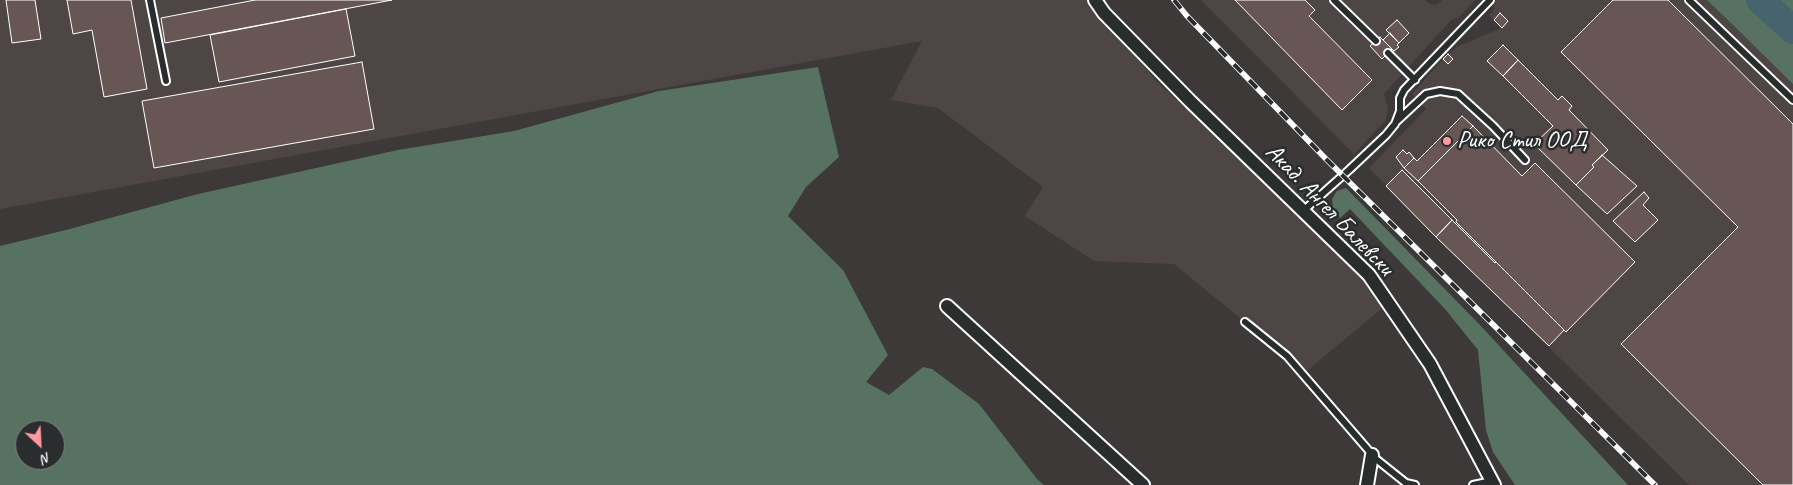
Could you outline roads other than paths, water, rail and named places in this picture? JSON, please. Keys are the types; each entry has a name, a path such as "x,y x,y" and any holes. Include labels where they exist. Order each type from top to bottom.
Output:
{"street":[{"name":"Акад. Ангел Балевски","path":"1095,0 1104,13 1191,102 1369,276 1430,364 1493,483"},
{"path":"947,306 1143,485"},
{"path":"1367,485 1372,455"}],"lane":[{"path":"150,0 166,81"},
{"path":"1334,0 1376,41"},
{"path":"1395,124 1400,111 1400,98 1404,90 1490,0"},
{"path":"1689,0 1793,100"},
{"path":"1388,53 1415,80"},
{"path":"1303,211 1373,149 1395,124 1426,94 1440,91 1458,94 1526,160"},
{"path":"1245,322 1287,356 1372,455 1406,483 1416,485"},
{"path":"1473,485 1493,483"}],"waterway":[{"path":"1760,0 1793,30"}],"railway":[{"path":"1174,0 1187,16 1326,159 1655,485"}],"place":[{"name":"Рико Стил ООД","path":"1447,141"}]}
